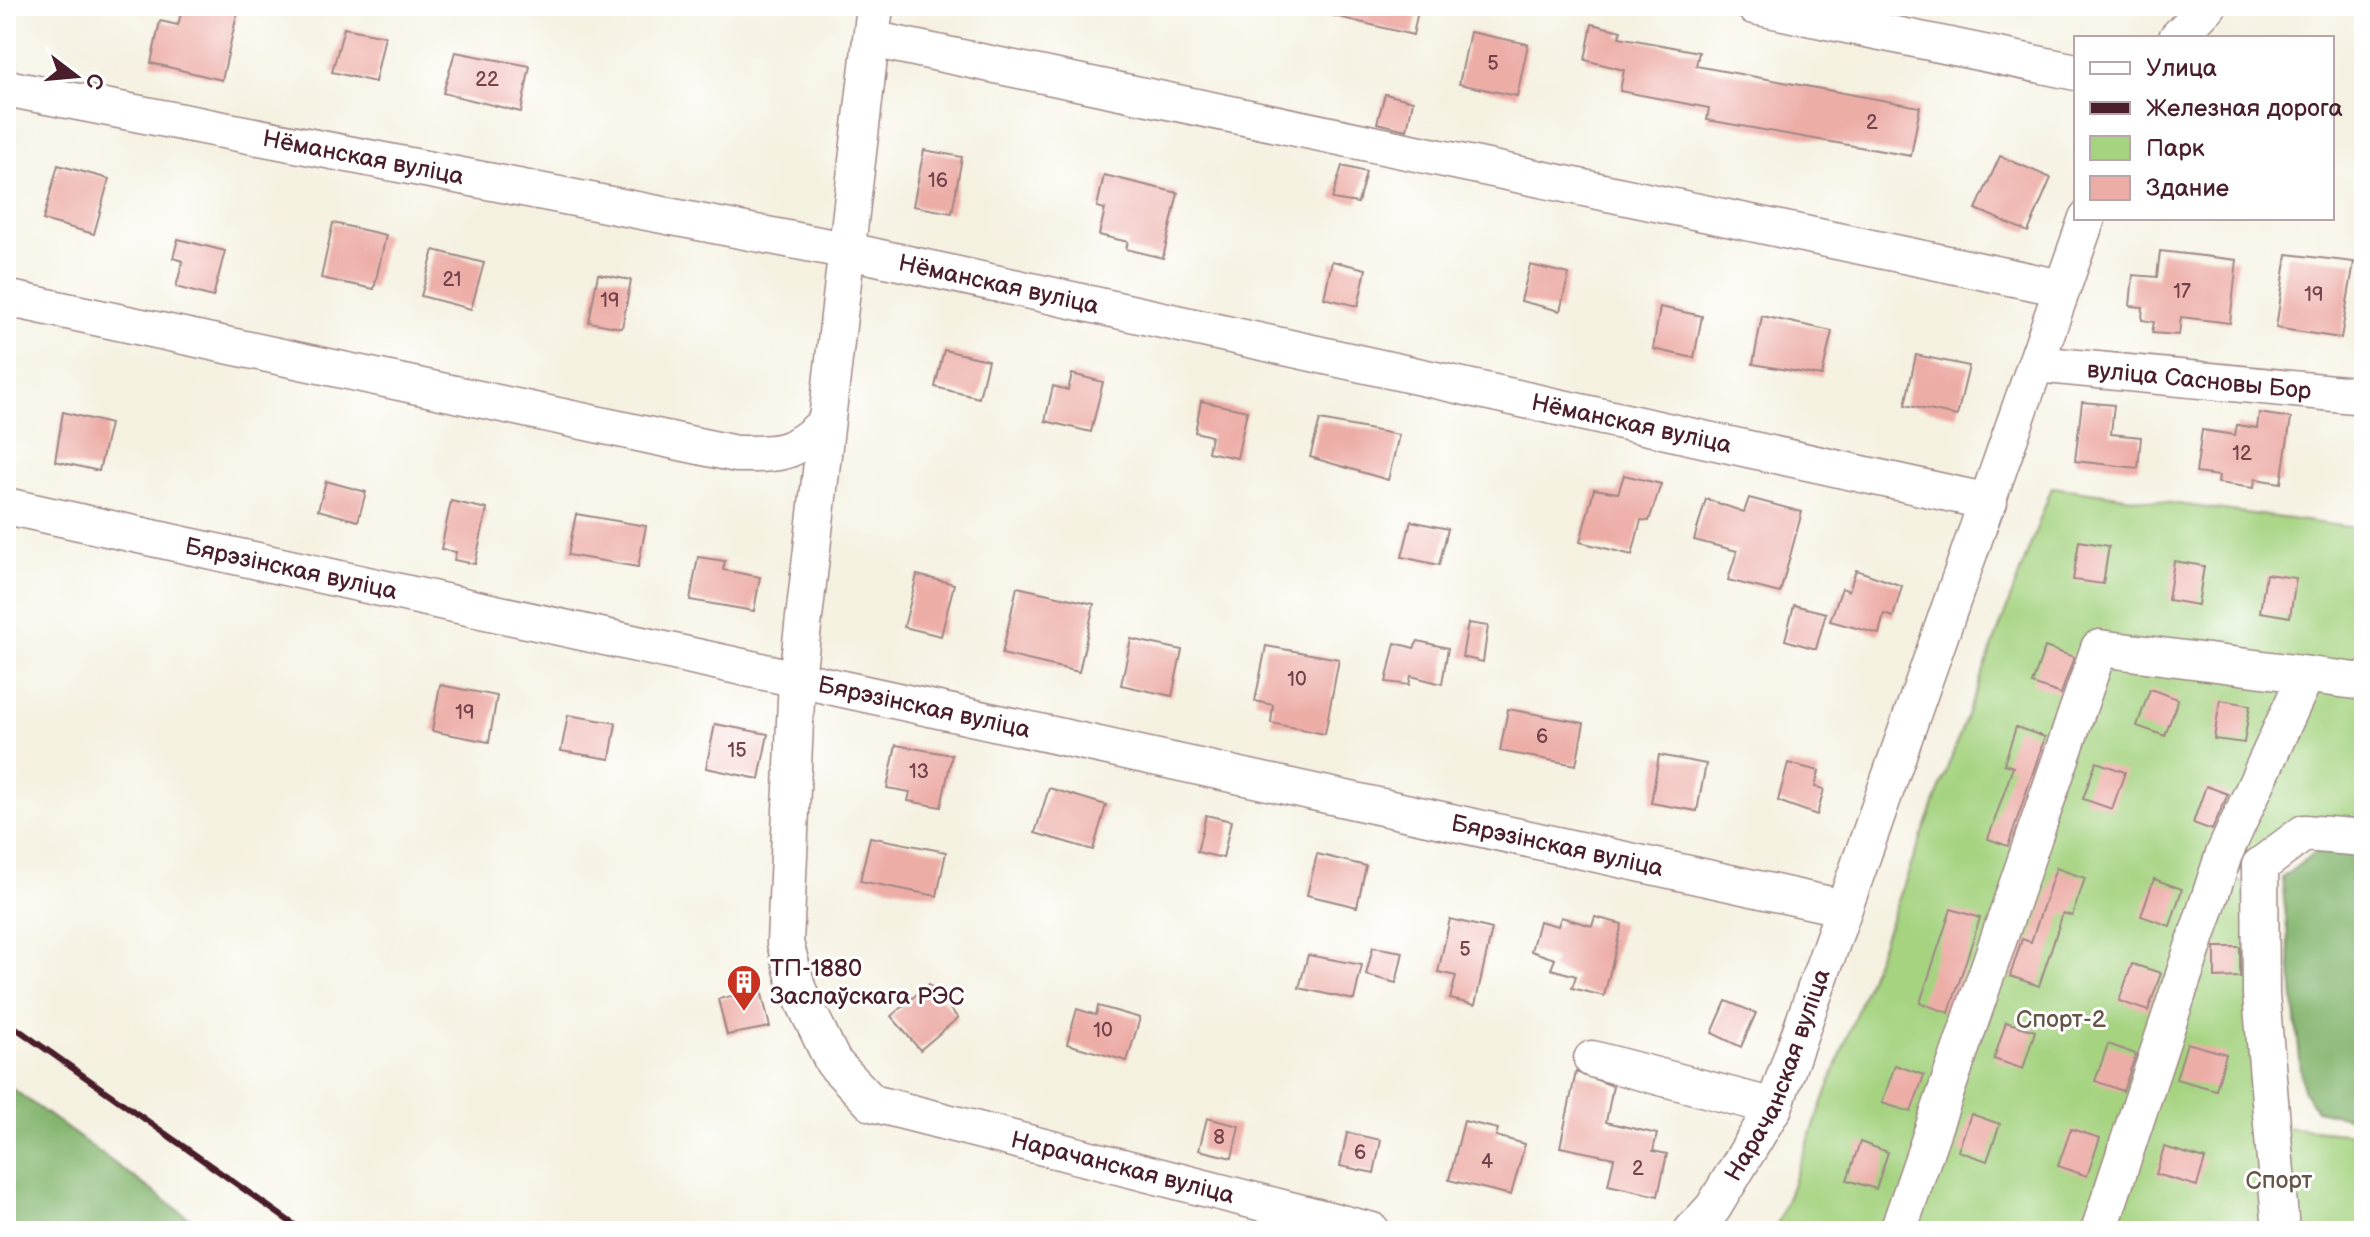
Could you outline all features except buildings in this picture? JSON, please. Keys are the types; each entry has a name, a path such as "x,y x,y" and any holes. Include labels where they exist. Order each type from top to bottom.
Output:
{"street":[{"path":"1754,6 2074,72"},
{"path":"2179,36 2208,6"},
{"path":"797,678 825,423 849,251 873,23 2062,288"},
{"name":"Нёманская вуліца","path":"6,88 849,251 1989,502"},
{"name":"Нарачанская вуліца","path":"1692,1231 1713,1208 1774,1107 2086,220"},
{"path":"6,298 736,454 785,454 805,443 825,423"},
{"name":"вуліца Сасновы Бор","path":"2036,364 2364,396"},
{"name":"Бярэзінская вуліца","path":"6,506 1844,908"},
{"path":"1898,1231 2099,648 2364,682"},
{"path":"2099,1231 2224,854 2306,675"},
{"name":"Нарачанская вуліца","path":"797,678 785,943 798,990 833,1062 872,1103 1372,1231"},
{"path":"2260,866 2304,833 2364,838"},
{"path":"2224,854 2260,866"},
{"path":"2260,866 2261,994 2281,1231"},
{"path":"1592,1059 1774,1107"}],"green space":[{"name":"Спорт-2","path":"2052,487 2364,529 2364,828 2308,823 2225,883 2244,882 2282,1127 2364,1135 2364,1231 1775,1231"},
{"path":"2333,838 2364,844 2364,1129 2352,1118 2316,1110 2303,1090 2282,878"},
{"path":"6,1084 207,1231 6,1231"}],"railway":[{"path":"6,1021 303,1231"}],"place":[{"name":"ТП-1880 Заслаўскага РЭС","path":"744,1013"}],"park label":[{"name":"Спорт","path":"2279,1180"}]}
